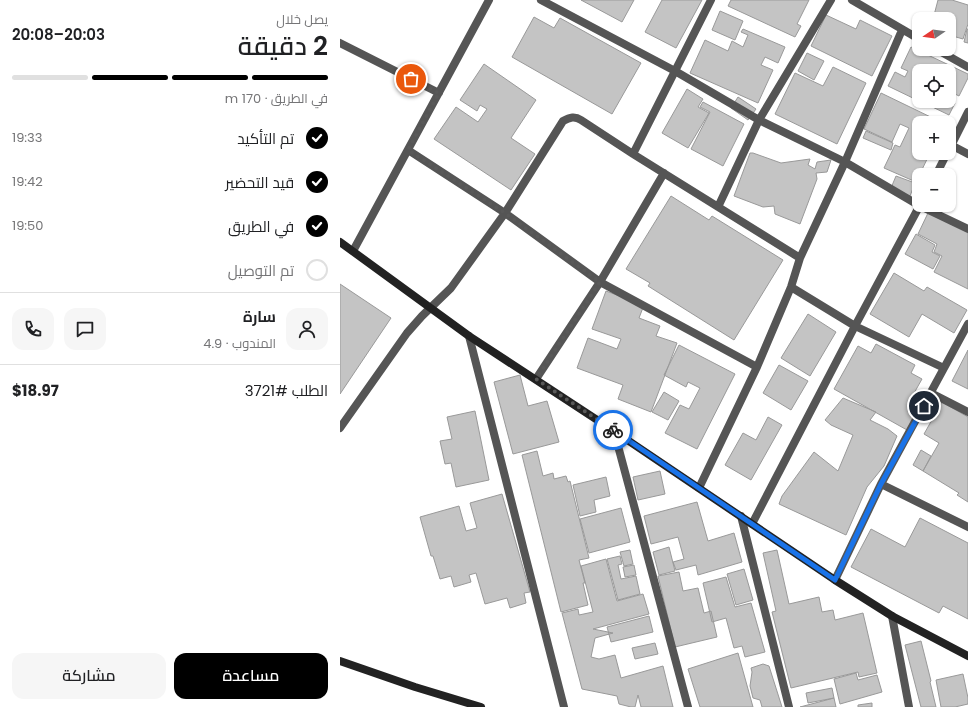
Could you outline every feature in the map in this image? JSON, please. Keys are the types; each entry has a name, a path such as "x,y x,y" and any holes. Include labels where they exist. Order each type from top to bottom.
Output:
{"street":[{"path":"353,251 489,0"},
{"path":"543,0 675,71 758,120 845,162 912,201"},
{"path":"634,154 711,0"},
{"path":"718,207 758,120 831,0"},
{"path":"852,0 912,35"},
{"path":"699,488 757,367 791,287 800,258 845,162 902,30"},
{"path":"340,43 439,93"},
{"path":"948,56 968,67"},
{"path":"956,135 968,112"},
{"path":"340,428 407,333 451,288 505,213 563,121 568,118 577,118 582,120 800,258"},
{"path":"956,149 968,154"},
{"path":"408,150 505,213 600,282 757,367"},
{"path":"536,379 600,282 664,173"},
{"path":"752,524 855,326 917,212"},
{"path":"933,212 968,229"},
{"path":"340,242 470,336 835,580 892,616 968,656"},
{"path":"791,287 855,326 944,368"},
{"path":"835,580 881,484 967,326"},
{"path":"470,336 564,707"},
{"path":"931,393 968,412"},
{"path":"614,431 688,707"},
{"path":"881,484 968,527"},
{"path":"741,516 788,707"},
{"path":"892,616 909,707"},
{"path":"340,661 415,687 482,707"}],"building":[{"path":"581,0 634,0 622,22"},
{"path":"662,0 702,0 676,48 645,32"},
{"path":"731,0 809,0 797,24 801,26 795,37 728,6"},
{"path":"938,0 952,0 968,5 968,24 963,39 956,37 956,12 935,12"},
{"path":"720,11 743,21 735,40 712,30"},
{"path":"826,15 856,29 860,20 892,36 872,76 811,46"},
{"path":"534,17 554,28 560,18 641,63 612,114 512,57"},
{"path":"743,29 785,47 778,63 765,57 761,65 773,70 758,103 690,73 705,40 728,51 732,41 743,47 748,35 741,32"},
{"path":"968,29 968,43 964,42"},
{"path":"911,47 912,56 930,56 947,64 912,64 912,98 888,86 895,72 905,77 908,71 901,68"},
{"path":"807,53 824,61 814,80 798,71"},
{"path":"484,64 536,100 511,138 535,154 511,190 434,139 456,107 478,122 487,109 480,105 477,111 460,100"},
{"path":"833,67 866,83 837,144 775,114 795,73 823,86"},
{"path":"956,68 968,74 968,78 959,96 956,94"},
{"path":"687,89 703,99 698,107 709,113 688,148 662,133"},
{"path":"881,93 929,116 912,116 912,160 927,160 923,168 912,168 912,180 884,168 895,145 900,147 909,128 900,124 892,142 864,129"},
{"path":"738,97 756,109 748,120 731,108"},
{"path":"703,102 744,124 723,166 691,149 710,112 700,107"},
{"path":"934,108 952,108 949,115"},
{"path":"866,131 893,143 891,150 863,138"},
{"path":"750,153 781,163 810,159 808,165 815,169 817,162 831,160 827,172 816,173 817,179 800,224 775,214 774,206 763,207 734,196"},
{"path":"896,176 912,182 912,191 910,196 891,188"},
{"path":"671,196 709,220 712,216 783,260 734,340 648,286 650,283 626,269"},
{"path":"928,213 968,232 968,289 934,272 942,256 934,252 937,244 918,234"},
{"path":"916,234 935,245 932,252 940,256 933,269 905,254"},
{"path":"894,273 924,291 927,287 967,310 954,333 922,314 909,337 870,314"},
{"path":"340,284 391,318 340,394"},
{"path":"606,291 644,305 639,318 660,326 656,336 677,343 651,412 618,399 623,385 577,368 588,338 617,349 621,339 592,329"},
{"path":"808,314 836,332 810,376 781,358"},
{"path":"876,344 915,365 911,373 922,379 913,395 923,400 907,430 834,389 858,346 871,353"},
{"path":"679,345 735,374 697,449 665,433 680,405 689,409 700,388 688,382 686,387 664,375"},
{"path":"968,350 968,389 952,381"},
{"path":"779,365 808,381 791,410 763,393"},
{"path":"520,375 528,406 547,401 559,442 513,454 494,382"},
{"path":"664,392 679,401 668,420 652,412"},
{"path":"843,398 876,412 870,420 888,429 897,436 884,466 867,487 846,535 779,504 782,496 814,452 838,471 853,435 831,425 825,420"},
{"path":"942,402 968,417 968,502 957,495 959,493 923,471 939,443 924,434"},
{"path":"475,411 489,480 456,487 451,463 445,464 440,441 452,439 447,417"},
{"path":"768,417 782,425 751,480 725,465 743,433 756,440"},
{"path":"921,450 931,456 923,471 913,465"},
{"path":"537,451 543,476 553,473 554,479 566,476 568,482 570,481 589,558 579,560 585,583 583,583 588,605 561,612 522,455"},
{"path":"660,471 665,494 638,500 633,477"},
{"path":"606,477 610,496 594,500 596,512 580,516 573,485"},
{"path":"502,494 530,592 524,593 526,603 510,608 507,598 485,604 476,573 469,575 471,582 454,587 451,576 440,579 433,556 431,556 420,517 459,506 466,531 477,528 470,503"},
{"path":"697,502 708,541 734,533 742,562 698,575 696,565 676,570 673,562 684,559 678,537 651,544 644,516"},
{"path":"621,508 630,542 589,553 580,519"},
{"path":"920,518 968,543 968,619 943,606 939,613 851,567 871,529 905,547"},
{"path":"669,547 675,571 659,575 653,552"},
{"path":"630,550 633,564 624,566 620,552"},
{"path":"777,550 789,604 819,597 822,612 833,610 835,620 863,613 877,673 859,677 858,672 791,688 772,612 776,611 763,553"},
{"path":"620,556 622,564 618,565 621,579 636,576 640,594 618,600 607,559"},
{"path":"606,559 617,601 643,594 649,614 593,629 613,633 595,638 591,657 599,659 615,655 621,678 663,666 673,707 641,707 638,695 635,707 631,707 619,704 617,696 582,689 562,613 578,609 579,615 593,612 581,566"},
{"path":"634,565 636,575 625,577 623,567"},
{"path":"744,569 753,600 736,605 727,574"},
{"path":"679,572 683,591 698,588 704,613 711,611 717,637 675,647 658,576"},
{"path":"726,577 735,607 751,603 765,652 745,657 742,646 734,648 726,618 712,622 703,583"},
{"path":"649,616 653,632 611,642 607,627"},
{"path":"921,641 936,707 921,707 905,645"},
{"path":"655,643 658,654 635,659 632,648"},
{"path":"738,653 753,707 700,707 688,669"},
{"path":"763,664 769,666 782,707 762,707 760,700 753,698 750,686 752,672 751,668"},
{"path":"856,673 858,680 877,675 882,692 840,704 834,679"},
{"path":"963,674 968,704 955,707 941,707 936,680"},
{"path":"832,688 834,698 808,703 806,693"},
{"path":"834,698 836,707 800,707"},
{"path":"872,703 872,707 858,707 858,705"}],"way so far":[{"path":"411,79 439,93 408,150 505,213 600,282 536,379 613,430"}],"route":[{"path":"613,430 835,580 881,484 924,406"}]}
